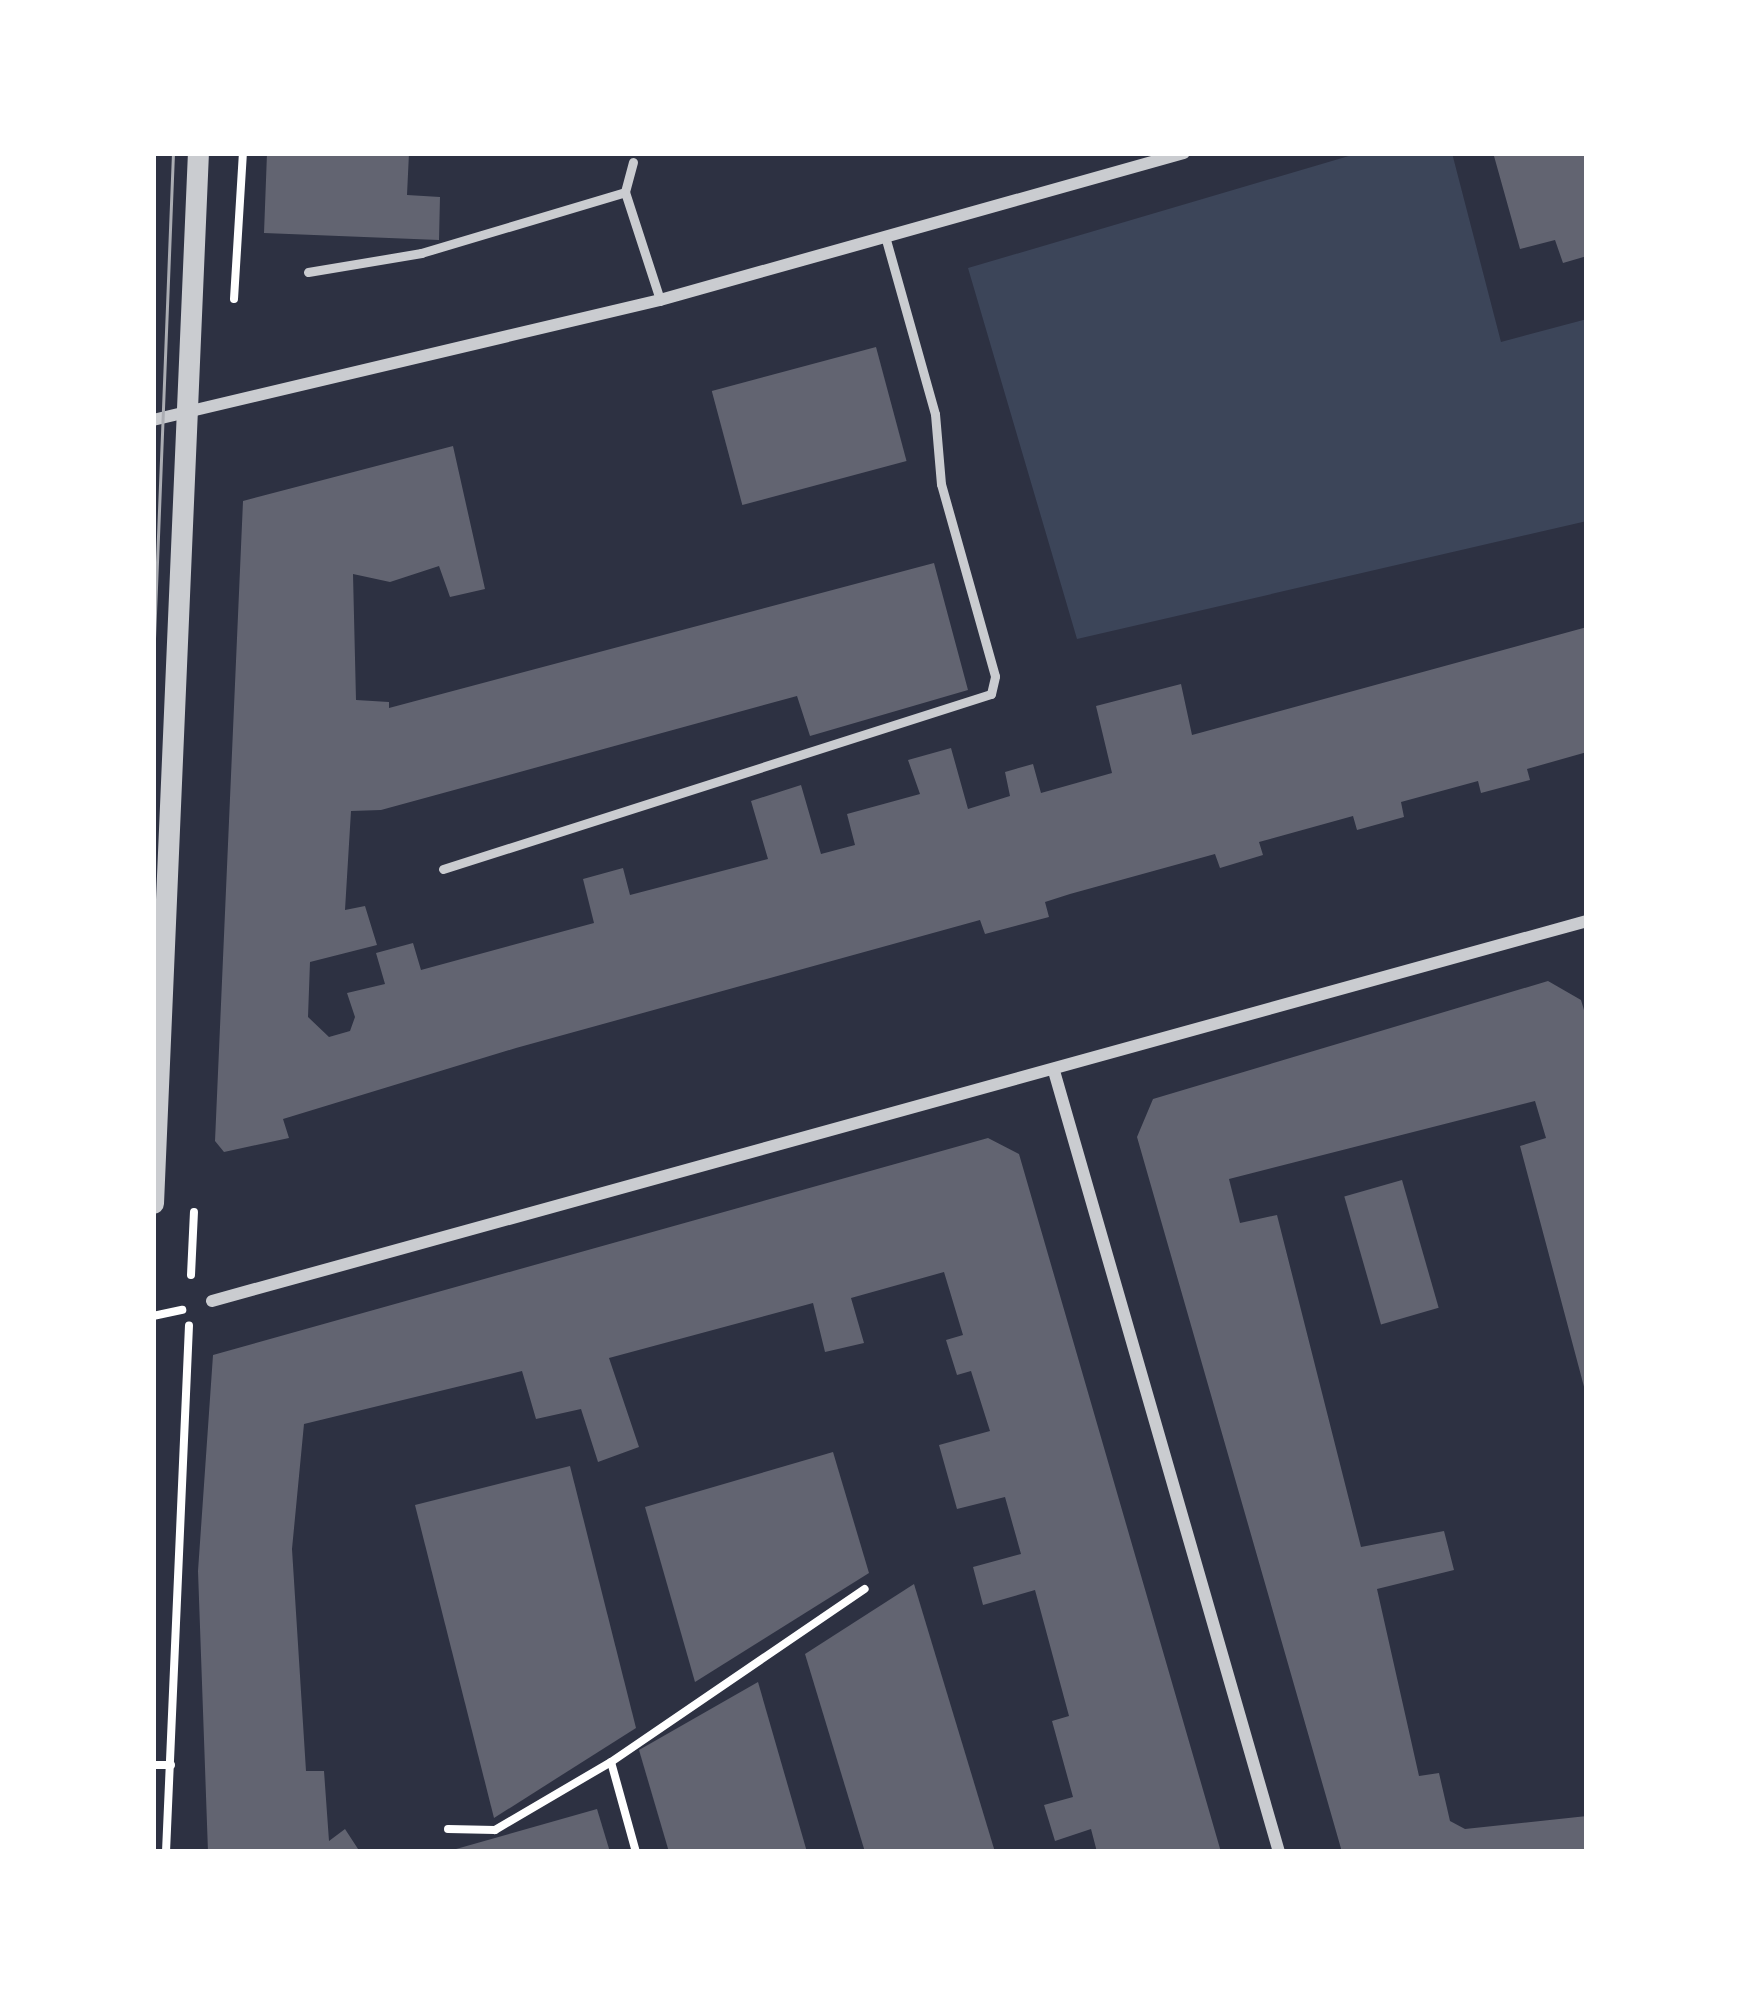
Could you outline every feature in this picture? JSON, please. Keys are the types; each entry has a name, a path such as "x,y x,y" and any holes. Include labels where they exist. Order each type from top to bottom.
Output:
{"street":[{"path":"153,1203 198,153"},
{"path":"153,420 187,417 660,300 1184,153"},
{"path":"212,1301 1587,921"},
{"path":"1054,1071 1279,1852"}],"lane":[{"path":"632,162 625,192 660,300"},
{"path":"308,272 421,253 625,192"},
{"path":"442,869 992,694 995,676 941,484 935,414 885,236"},
{"path":"153,992 167,924"}],"path":[{"path":"234,300 243,153"},
{"path":"448,1829 496,1830 611,1762 866,1588"},
{"path":"611,1762 636,1852"},
{"path":"153,1765 171,1765"}],"shaded area":[{"path":"1359,153 1452,153 1501,342 1587,319 1587,521 1077,639 968,268"}],"building":[{"path":"267,153 409,153 407,195 440,197 439,240 264,233"},
{"path":"1587,153 1587,256 1563,263 1555,240 1520,249 1494,156"},
{"path":"876,347 907,461 742,505 712,391"},
{"path":"453,446 485,589 450,597 439,566 390,582 353,574 356,700 389,702 389,708 934,563 968,690 810,736 797,696 381,810 351,811 345,910 365,906 377,945 310,962 308,1017 329,1037 350,1031 355,1017 347,993 385,984 376,953 413,943 421,970 594,923 583,879 623,868 630,895 768,859 751,801 801,785 821,854 855,845 847,814 920,794 908,760 951,748 968,809 1010,796 1005,772 1033,764 1041,793 1112,773 1096,706 1181,684 1192,735 1587,627 1587,752 1527,769 1530,780 1481,793 1478,781 1401,802 1404,817 1357,830 1353,816 1259,842 1263,855 1220,868 1215,854 1070,894 1045,902 1049,917 985,934 980,920 516,1048 283,1119 289,1138 224,1152 215,1141 243,501"},
{"path":"1548,981 1581,1000 1587,1020 1587,1398 1520,1146 1546,1138 1535,1101 1229,1179 1240,1223 1277,1215 1361,1547 1444,1531 1454,1570 1377,1589 1419,1776 1439,1773 1450,1821 1465,1829 1587,1816 1587,1852 1342,1852 1137,1137 1153,1099"},
{"path":"988,1138 1019,1154 1221,1852 1097,1852 1091,1829 1055,1841 1044,1805 1073,1797 1052,1721 1069,1716 1035,1590 983,1605 973,1567 1021,1554 1005,1497 957,1509 939,1445 990,1431 971,1371 957,1375 946,1340 963,1335 944,1272 851,1298 864,1343 825,1352 813,1303 609,1358 639,1447 598,1462 581,1409 536,1419 522,1371 304,1424 292,1549 306,1771 324,1771 329,1841 345,1829 360,1852 208,1852 198,1571 213,1355"},
{"path":"1402,1180 1439,1308 1381,1324 1344,1197"},
{"path":"833,1452 869,1573 695,1682 645,1507"},
{"path":"570,1466 636,1728 494,1818 415,1505"},
{"path":"914,1584 995,1852 865,1852 805,1654"},
{"path":"758,1682 807,1852 669,1852 639,1750"},
{"path":"597,1809 610,1852 449,1852 449,1851"}],"tram line":[{"path":"153,664 173,153"}]}
